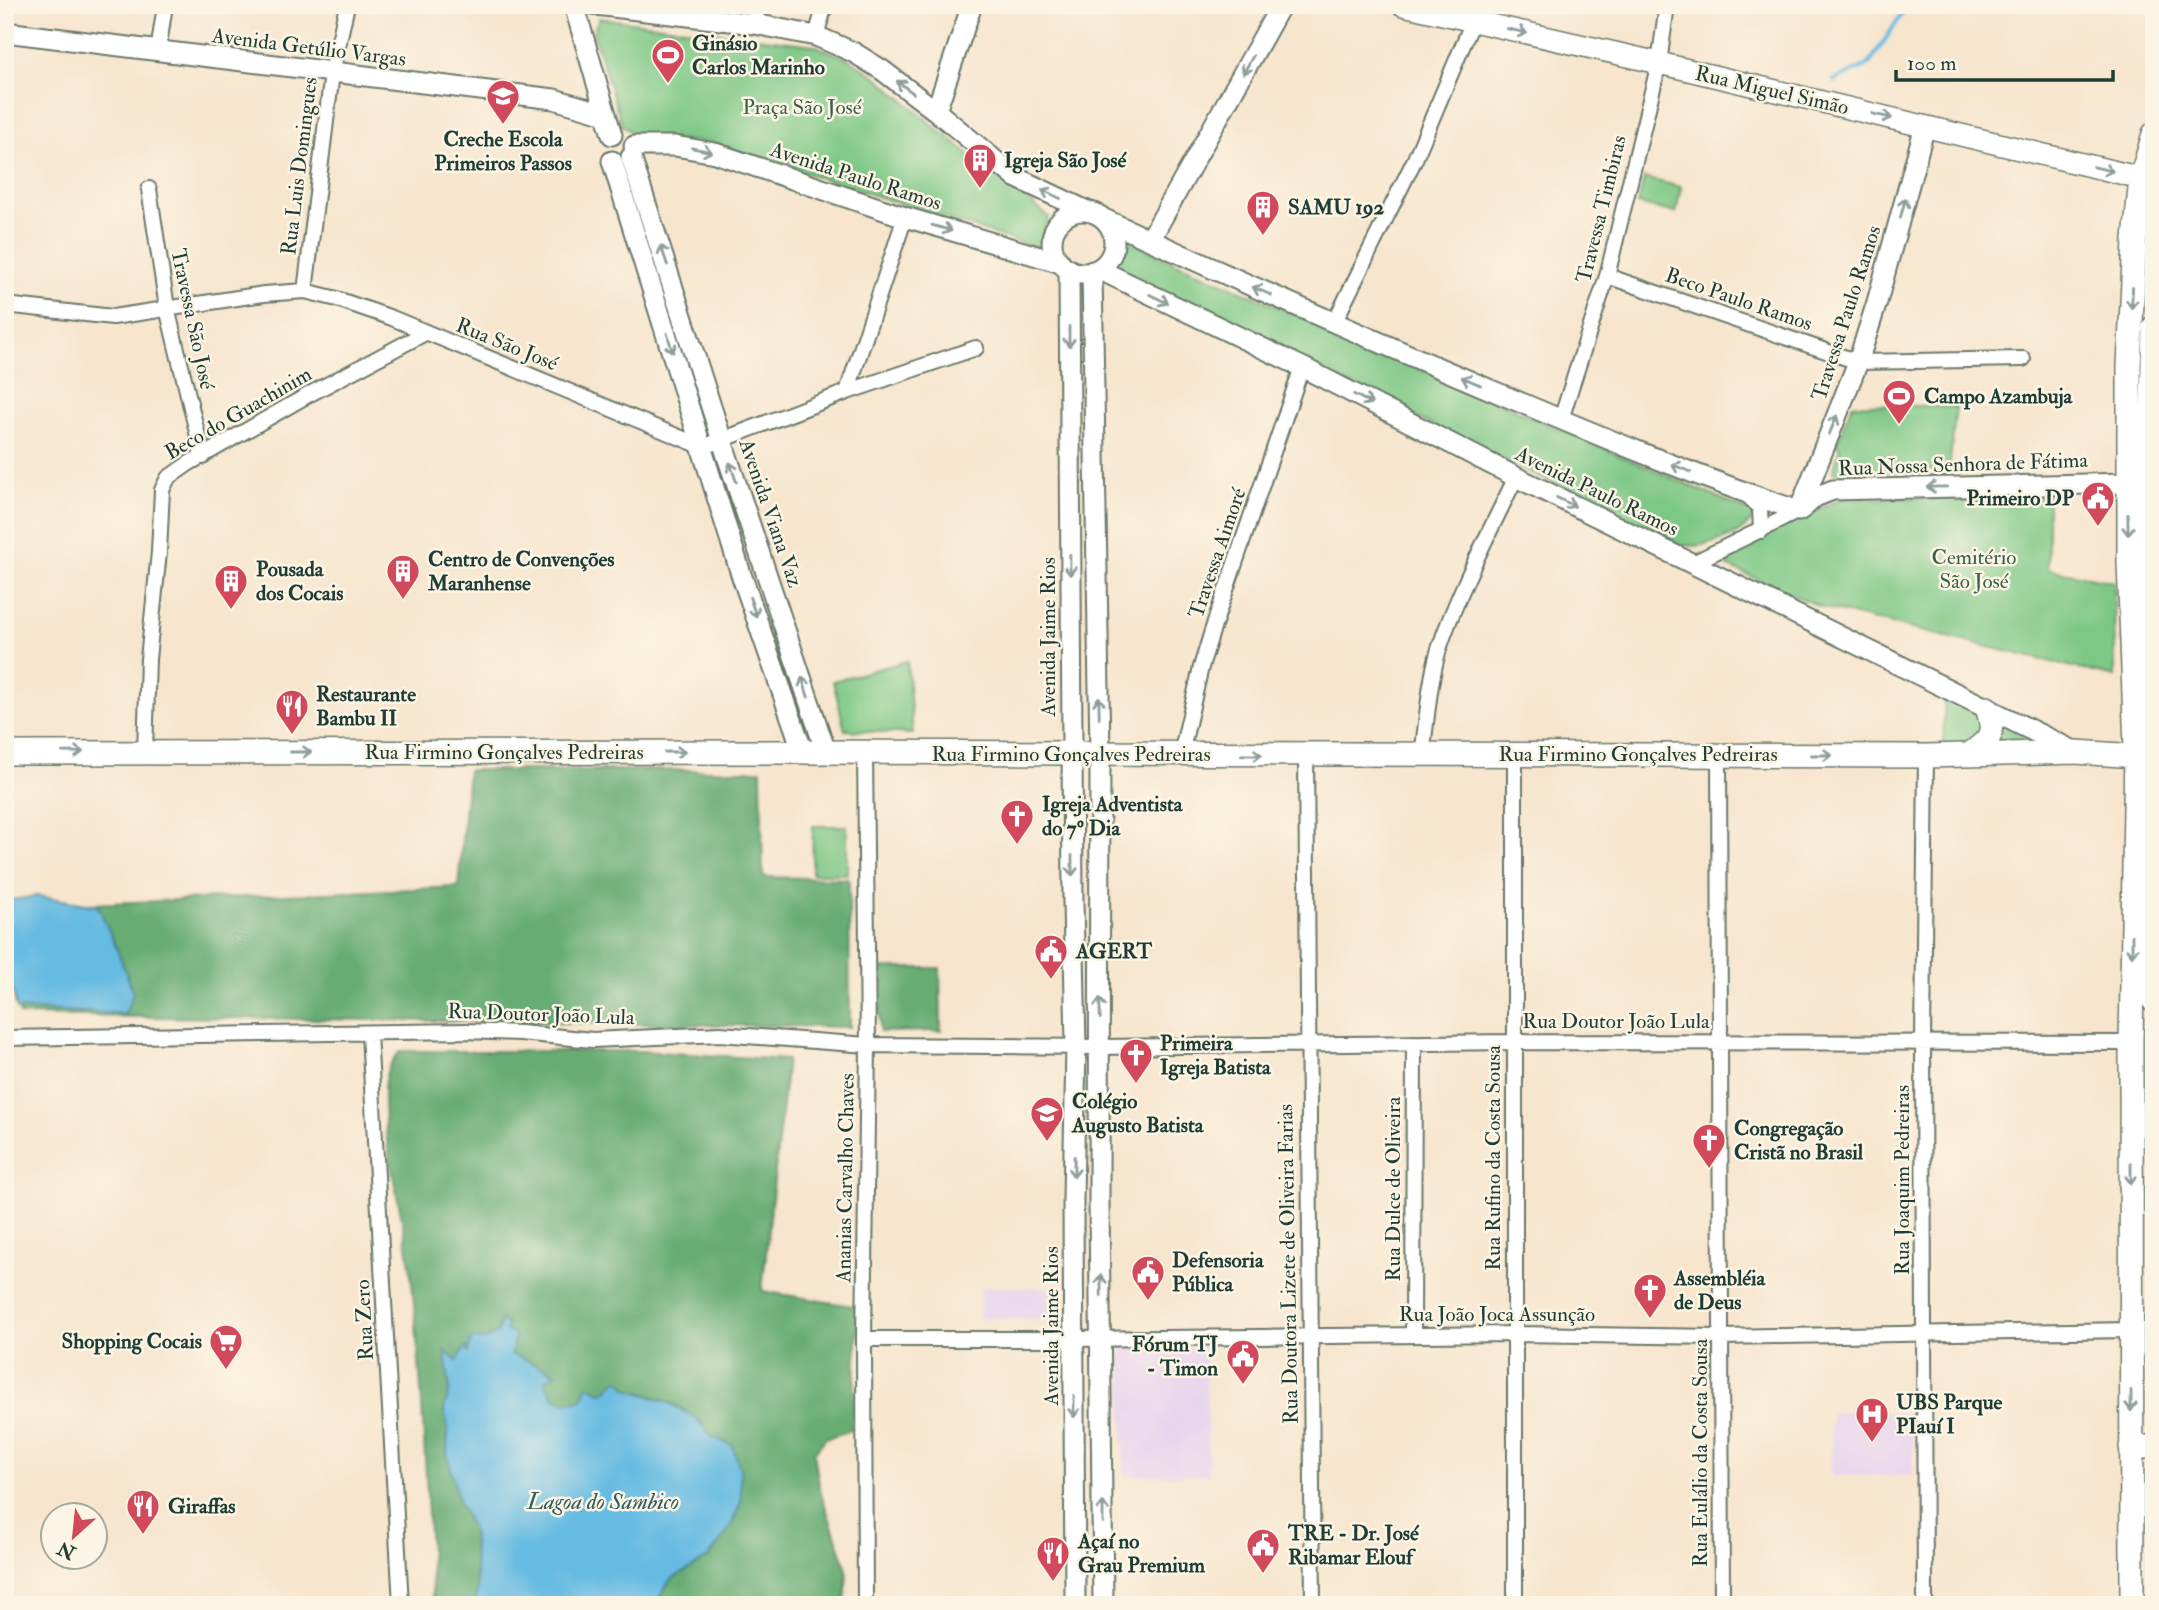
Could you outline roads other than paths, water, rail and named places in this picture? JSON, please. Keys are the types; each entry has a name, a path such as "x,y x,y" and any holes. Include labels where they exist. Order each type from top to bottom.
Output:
{"main road":[{"name":"Rua Miguel Simão","path":"1403,5 2148,175"},
{"path":"2154,134 2135,239 2144,484 2136,756 2143,897 2154,1001"},
{"path":"2140,367 2154,327"},
{"path":"2140,563 2154,727"},
{"path":"1970,754 1985,744 1990,736 1993,727 1987,708"},
{"name":"Rua Firmino Gonçalves Pedreiras","path":"5,753 1515,753 1926,756 2076,752 2136,756"},
{"path":"2132,1605 2131,1043 2154,787"},
{"path":"2131,1447 2154,1447"}],"street":[{"path":"158,52 164,5"},
{"name":"Rua Luis Domingues","path":"305,291 332,73 347,5"},
{"path":"574,5 612,135"},
{"path":"596,5 756,15 816,36 853,52 882,69 1015,177 1334,323 1744,493 1800,511"},
{"path":"816,36 825,5"},
{"path":"936,111 972,5"},
{"path":"1150,240 1281,5"},
{"name":"Travessa Timbiras","path":"1561,419 1607,276 1659,63 1667,5"},
{"path":"1334,323 1415,159 1473,21"},
{"name":"Avenida Getúlio Vargas","path":"5,32 554,99 606,114"},
{"name":"Travessa Paulo Ramos","path":"1800,511 1858,362 1925,126"},
{"path":"626,134 626,155 605,155 604,146 612,135 626,134"},
{"name":"Avenida Paulo Ramos","path":"626,155 676,146 715,153 905,217 1065,266"},
{"name":"Avenida Viana Vaz","path":"626,155 674,287 826,752"},
{"name":"Avenida Viana Vaz","path":"626,155 654,293 741,575 803,752"},
{"name":"Travessa São José","path":"149,189 167,308 203,457"},
{"path":"1095,215 1112,231 1114,246 1109,259 1095,270 1077,272 1065,266 1053,246 1056,228 1067,216 1095,215"},
{"path":"847,392 905,217"},
{"name":"Avenida Jaime Rios","path":"1065,266 1076,1046 1073,1200 1075,1605"},
{"path":"1095,270 1094,440 1100,753 1099,1200 1103,1605"},
{"name":"Avenida Paulo Ramos","path":"1095,270 1302,367 1516,477 2076,752"},
{"name":"Beco Paulo Ramos","path":"1607,276 1858,362 2024,359"},
{"path":"654,293 674,287"},
{"name":"Rua São José","path":"5,305 113,317 264,294 305,291 350,303 703,447"},
{"name":"Beco do Guachinim","path":"145,752 148,659 159,552 162,490 168,478 308,395 425,333"},
{"path":"703,447 847,392 976,348"},
{"name":"Travessa Aimoré","path":"1181,754 1211,635 1302,367"},
{"path":"1069,440 1094,440"},
{"path":"1422,755 1440,647 1475,563 1516,477"},
{"name":"Rua Nossa Senhora de Fátima","path":"1693,563 1800,511 1815,497 1833,490 2144,484"},
{"path":"1744,493 1760,508 1761,531"},
{"path":"741,575 765,566"},
{"path":"1070,599 1096,598"},
{"name":"Ananias Carvalho Chaves","path":"865,752 869,1045 864,1339 865,1605"},
{"name":"Rua Rufino da Costa Sousa","path":"1515,753 1515,1605"},
{"name":"Rua Doutora Lizete de Oliveira Farias","path":"1306,755 1313,1605"},
{"name":"Rua Eulálio da Costa Sousa","path":"1719,755 1721,1605"},
{"name":"Rua Joaquim Pedreiras","path":"1925,1605 1923,1042 1926,756"},
{"path":"1073,902 1098,903"},
{"name":"Rua Zero","path":"369,1033 401,1605"},
{"name":"Rua Doutor João Lula","path":"5,1038 520,1033 593,1040 720,1034 869,1045 1076,1046"},
{"name":"Rua Doutor João Lula","path":"1100,1047 1514,1042 2131,1043"},
{"name":"Rua Dulce de Oliveira","path":"1413,1335 1414,1043"},
{"path":"1076,1046 1100,1047"},
{"path":"1073,1200 1099,1200"},
{"name":"Rua João Joca Assunção","path":"864,1339 1514,1334 1720,1337 2131,1329"}],"water":[{"path":"37,896 98,906 133,992 125,1014 17,1009 5,958 5,901"},
{"name":"Lagoa do Sambico","path":"501,1321 507,1324 506,1331 513,1333 515,1337 511,1354 556,1373 544,1381 554,1398 563,1402 582,1399 588,1386 603,1393 619,1379 627,1389 665,1401 697,1419 712,1437 732,1445 740,1469 741,1502 730,1528 709,1557 670,1580 655,1605 475,1605 477,1590 472,1529 459,1503 447,1453 448,1429 444,1410 450,1389 445,1351 457,1361 465,1347 468,1352 471,1339 485,1340 497,1333"}],"waterway":[{"path":"1834,81 1869,64 1908,5"}],"place":[{"name":"Ginásio Carlos Marinho","path":"668,85"},
{"name":"Creche Escola Primeiros Passos","path":"503,126"},
{"name":"Igreja São José","path":"980,190"},
{"name":"SAMU 192","path":"1263,237"},
{"name":"Campo Azambuja","path":"1899,426"},
{"name":"Primeiro DP","path":"2098,528"},
{"name":"Centro de Convenções Maranhense","path":"403,601"},
{"name":"Pousada dos Cocais","path":"231,611"},
{"name":"Restaurante Bambu II","path":"292,736"},
{"name":"Igreja Adventista do 7º Dia","path":"1017,846"},
{"name":"AGERT","path":"1051,981"},
{"name":"Primeira Igreja Batista","path":"1136,1085"},
{"name":"Colégio Augusto Batista","path":"1047,1143"},
{"name":"Congregação Cristã no Brasil","path":"1709,1170"},
{"name":"Defensoria Pública","path":"1148,1302"},
{"name":"Assembléia de Deus","path":"1650,1320"},
{"name":"Shopping Cocais","path":"226,1371"},
{"name":"Fórum TJ - Timon","path":"1243,1386"},
{"name":"UBS Parque PIauí I","path":"1872,1444"},
{"name":"Giraffas","path":"143,1536"},
{"name":"TRE - Dr. José Ribamar Elouf","path":"1263,1575"},
{"name":"Açaí no Grau Premium","path":"1053,1583"}],"park label":[{"name":"Praça São José","path":"802,107"},
{"name":"Cemitério São José","path":"1974,569"}]}
